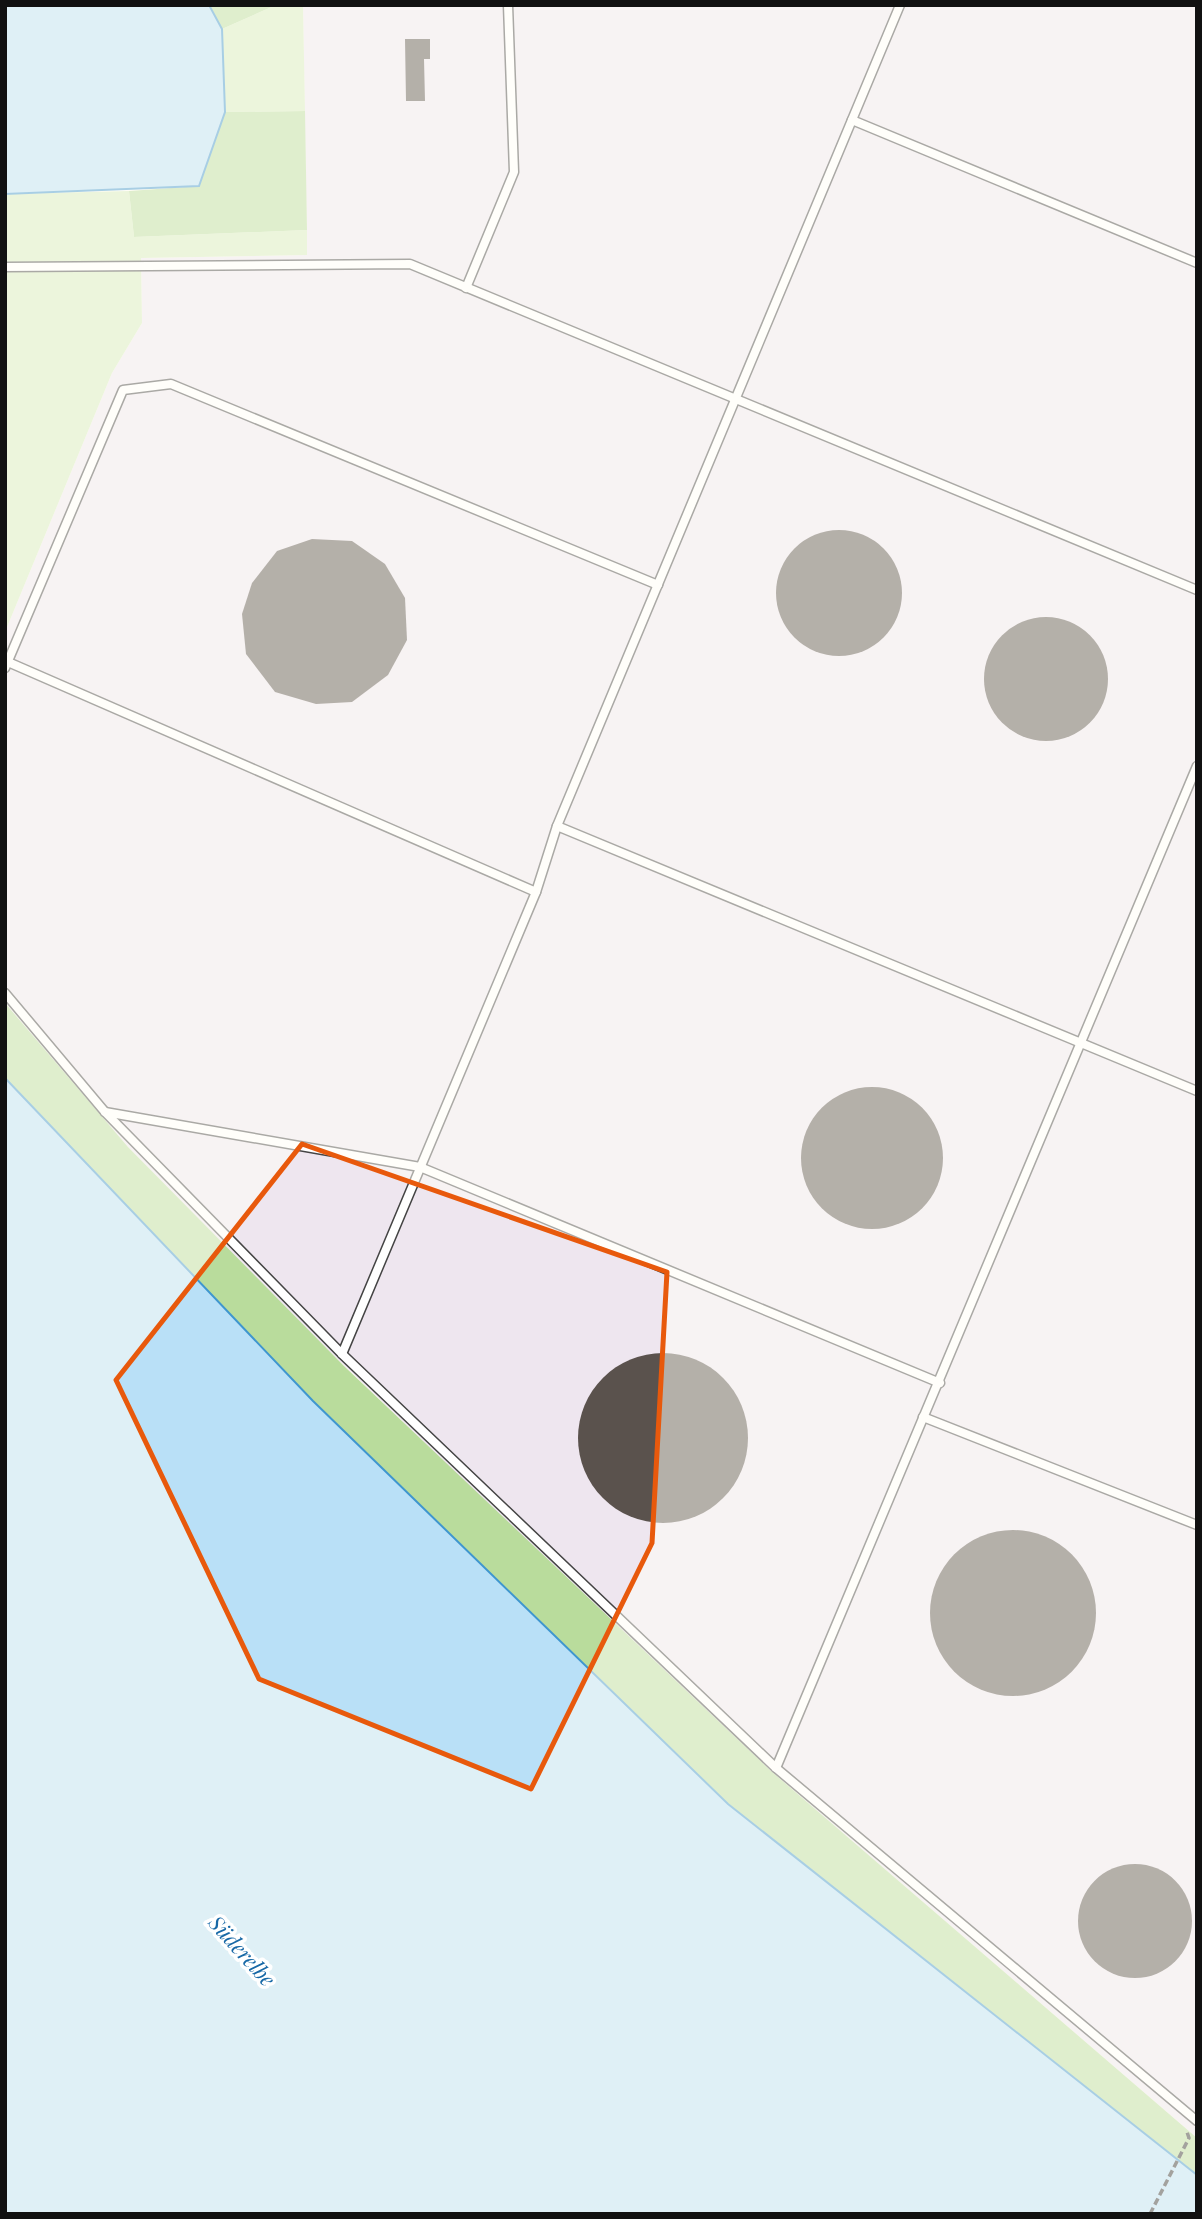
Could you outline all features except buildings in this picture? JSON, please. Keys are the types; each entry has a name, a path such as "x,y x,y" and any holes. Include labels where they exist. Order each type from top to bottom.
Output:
{"lane":[{"path":"466,288 514,172 508,5"},
{"path":"342,1354 536,892 557,826 900,5"},
{"path":"852,120 1197,262"},
{"path":"5,267 410,264 1197,590"},
{"path":"536,892 7,665 123,390 171,384 658,584"},
{"path":"776,1768 1197,766"},
{"path":"557,826 1197,1091"},
{"path":"5,993 105,1112 342,1354 776,1768 1197,2121"},
{"path":"105,1112 420,1167 940,1383"},
{"path":"923,1417 1197,1525"}],"path":[{"path":"1150,2214 1189,2135"}],"highlighted area":[{"path":"302,1144 667,1272 652,1543 531,1789 259,1679 116,1380"}],"shaded area":[{"path":"303,5 1197,5 1197,2138 771,1771 678,1685 278,1302 128,1147 5,1003 5,632 112,373 142,323 141,258 307,255"}],"green space":[{"path":"209,5 276,5 222,29"},
{"path":"276,5 303,5 305,111 225,112 222,29"},
{"path":"305,111 307,230 134,237 129,191 199,186 225,112"},
{"path":"129,191 134,237 307,230 307,255 141,258 142,323 112,373 5,632 5,194"},
{"path":"5,1003 128,1147 344,1366 771,1771 1197,2138 1197,2175 728,1804 313,1401 5,1078"}],"water":[{"path":"5,5 209,5 222,29 225,112 199,186 5,194"},
{"name":"Süderelbe","path":"5,1078 313,1401 728,1804 1197,2175 1197,2214 5,2214"}]}
